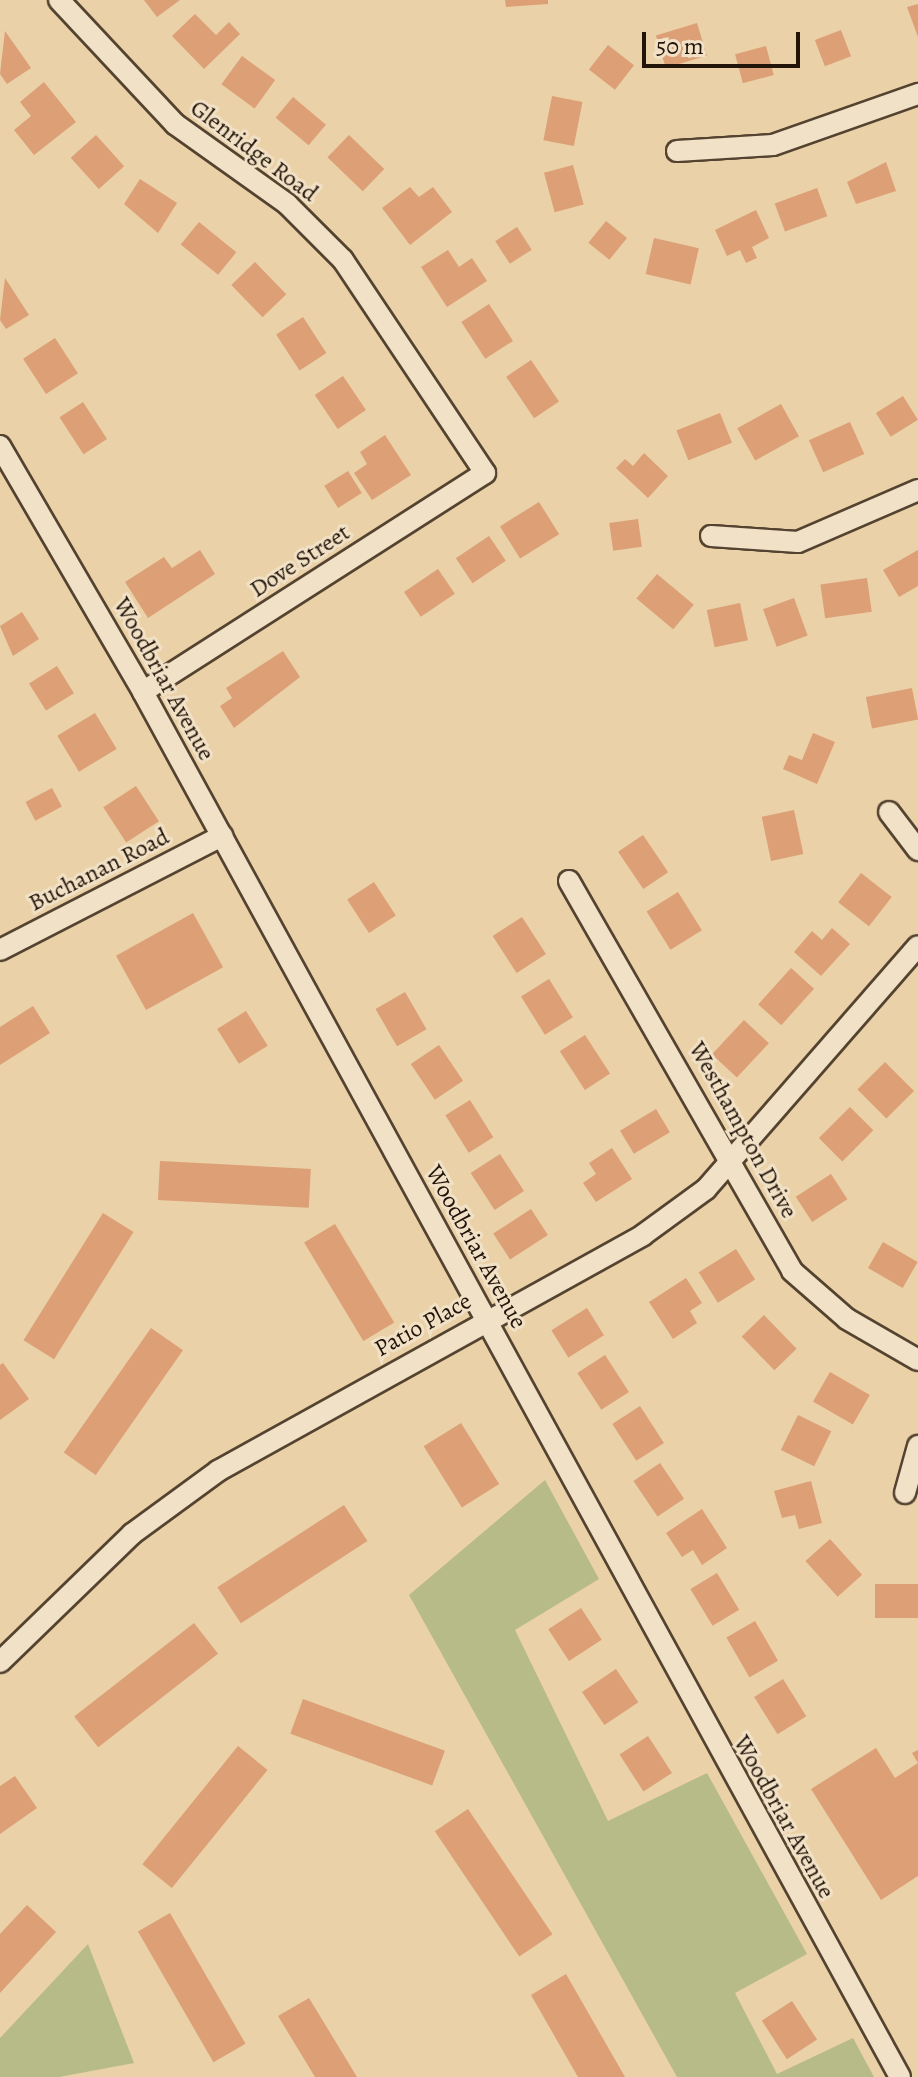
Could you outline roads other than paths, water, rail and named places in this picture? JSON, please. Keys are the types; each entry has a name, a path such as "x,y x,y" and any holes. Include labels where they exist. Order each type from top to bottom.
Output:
{"street":[{"name":"Glenridge Road","path":"59,0 175,124 287,204 343,260 485,473"},
{"path":"677,151 773,145 918,94"},
{"name":"Woodbriar Avenue","path":"0,446 143,692 900,2077"},
{"name":"Dove Street","path":"143,692 485,473"},
{"path":"711,536 798,542 918,490"},
{"path":"889,812 918,850"},
{"name":"Buchanan Road","path":"0,950 222,836"},
{"name":"Westhampton Drive","path":"569,881 735,1164 792,1271 847,1319 918,1360"},
{"name":"Patio Place","path":"0,1662 168,1506 486,1320 643,1235 735,1164 918,946"},
{"path":"905,1493 918,1446"}]}
